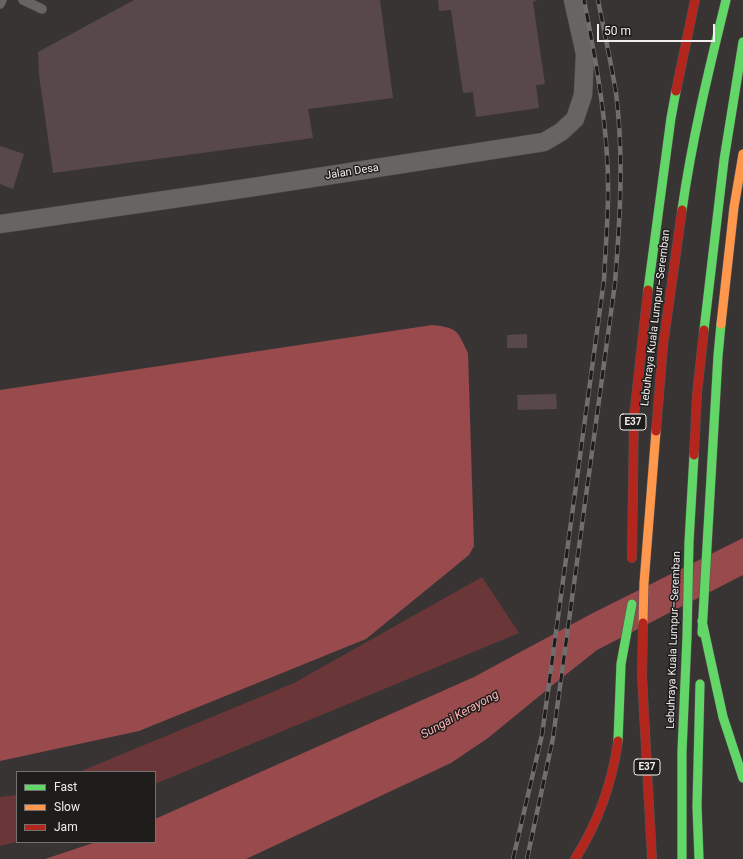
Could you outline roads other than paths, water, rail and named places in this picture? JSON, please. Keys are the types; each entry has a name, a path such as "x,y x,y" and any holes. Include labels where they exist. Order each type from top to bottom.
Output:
{"highway":[{"path":"688,34 695,0"},
{"path":"688,34 700,0"},
{"name":"Lebuhraya Kuala Lumpur–Seremban","path":"652,859 642,676 644,583 663,346 687,172 706,82 726,0"},
{"path":"684,14 688,34"},
{"name":"E37","path":"632,568 634,416 654,240 668,141 688,34"},
{"name":"Lebuhraya Kuala Lumpur–Seremban","path":"682,859 682,751 688,637 689,542 697,394 707,294 724,160 743,42"},
{"path":"701,660 702,620 718,356 734,207 743,154"},
{"path":"575,859 596,823 608,793 614,767 619,736 621,665 632,602 632,656"},
{"path":"702,620 723,717 743,778"},
{"path":"699,859 697,806 701,675"},
{"name":"E37","path":"635,709 652,859"}],"street":[{"name":"Jalan Desa","path":"0,224 246,189 544,142 561,132 575,119 583,95 585,54 573,0"}],"lane":[{"path":"0,4 2,0"},
{"path":"23,0 42,9"}],"water":[{"path":"432,325 447,327 456,332 468,353 474,546 469,555 366,639 139,731 0,761 0,390"},
{"name":"Sungai Kerayong","path":"743,538 743,575 597,650 488,738 451,763 246,859 45,859 93,843 156,843 156,819 474,677 591,614"}],"railway":[{"path":"513,859 542,735 604,280 608,202 606,136 595,58 584,0"},
{"path":"527,859 553,738 615,283 620,212 620,140 616,93 598,0"}]}
